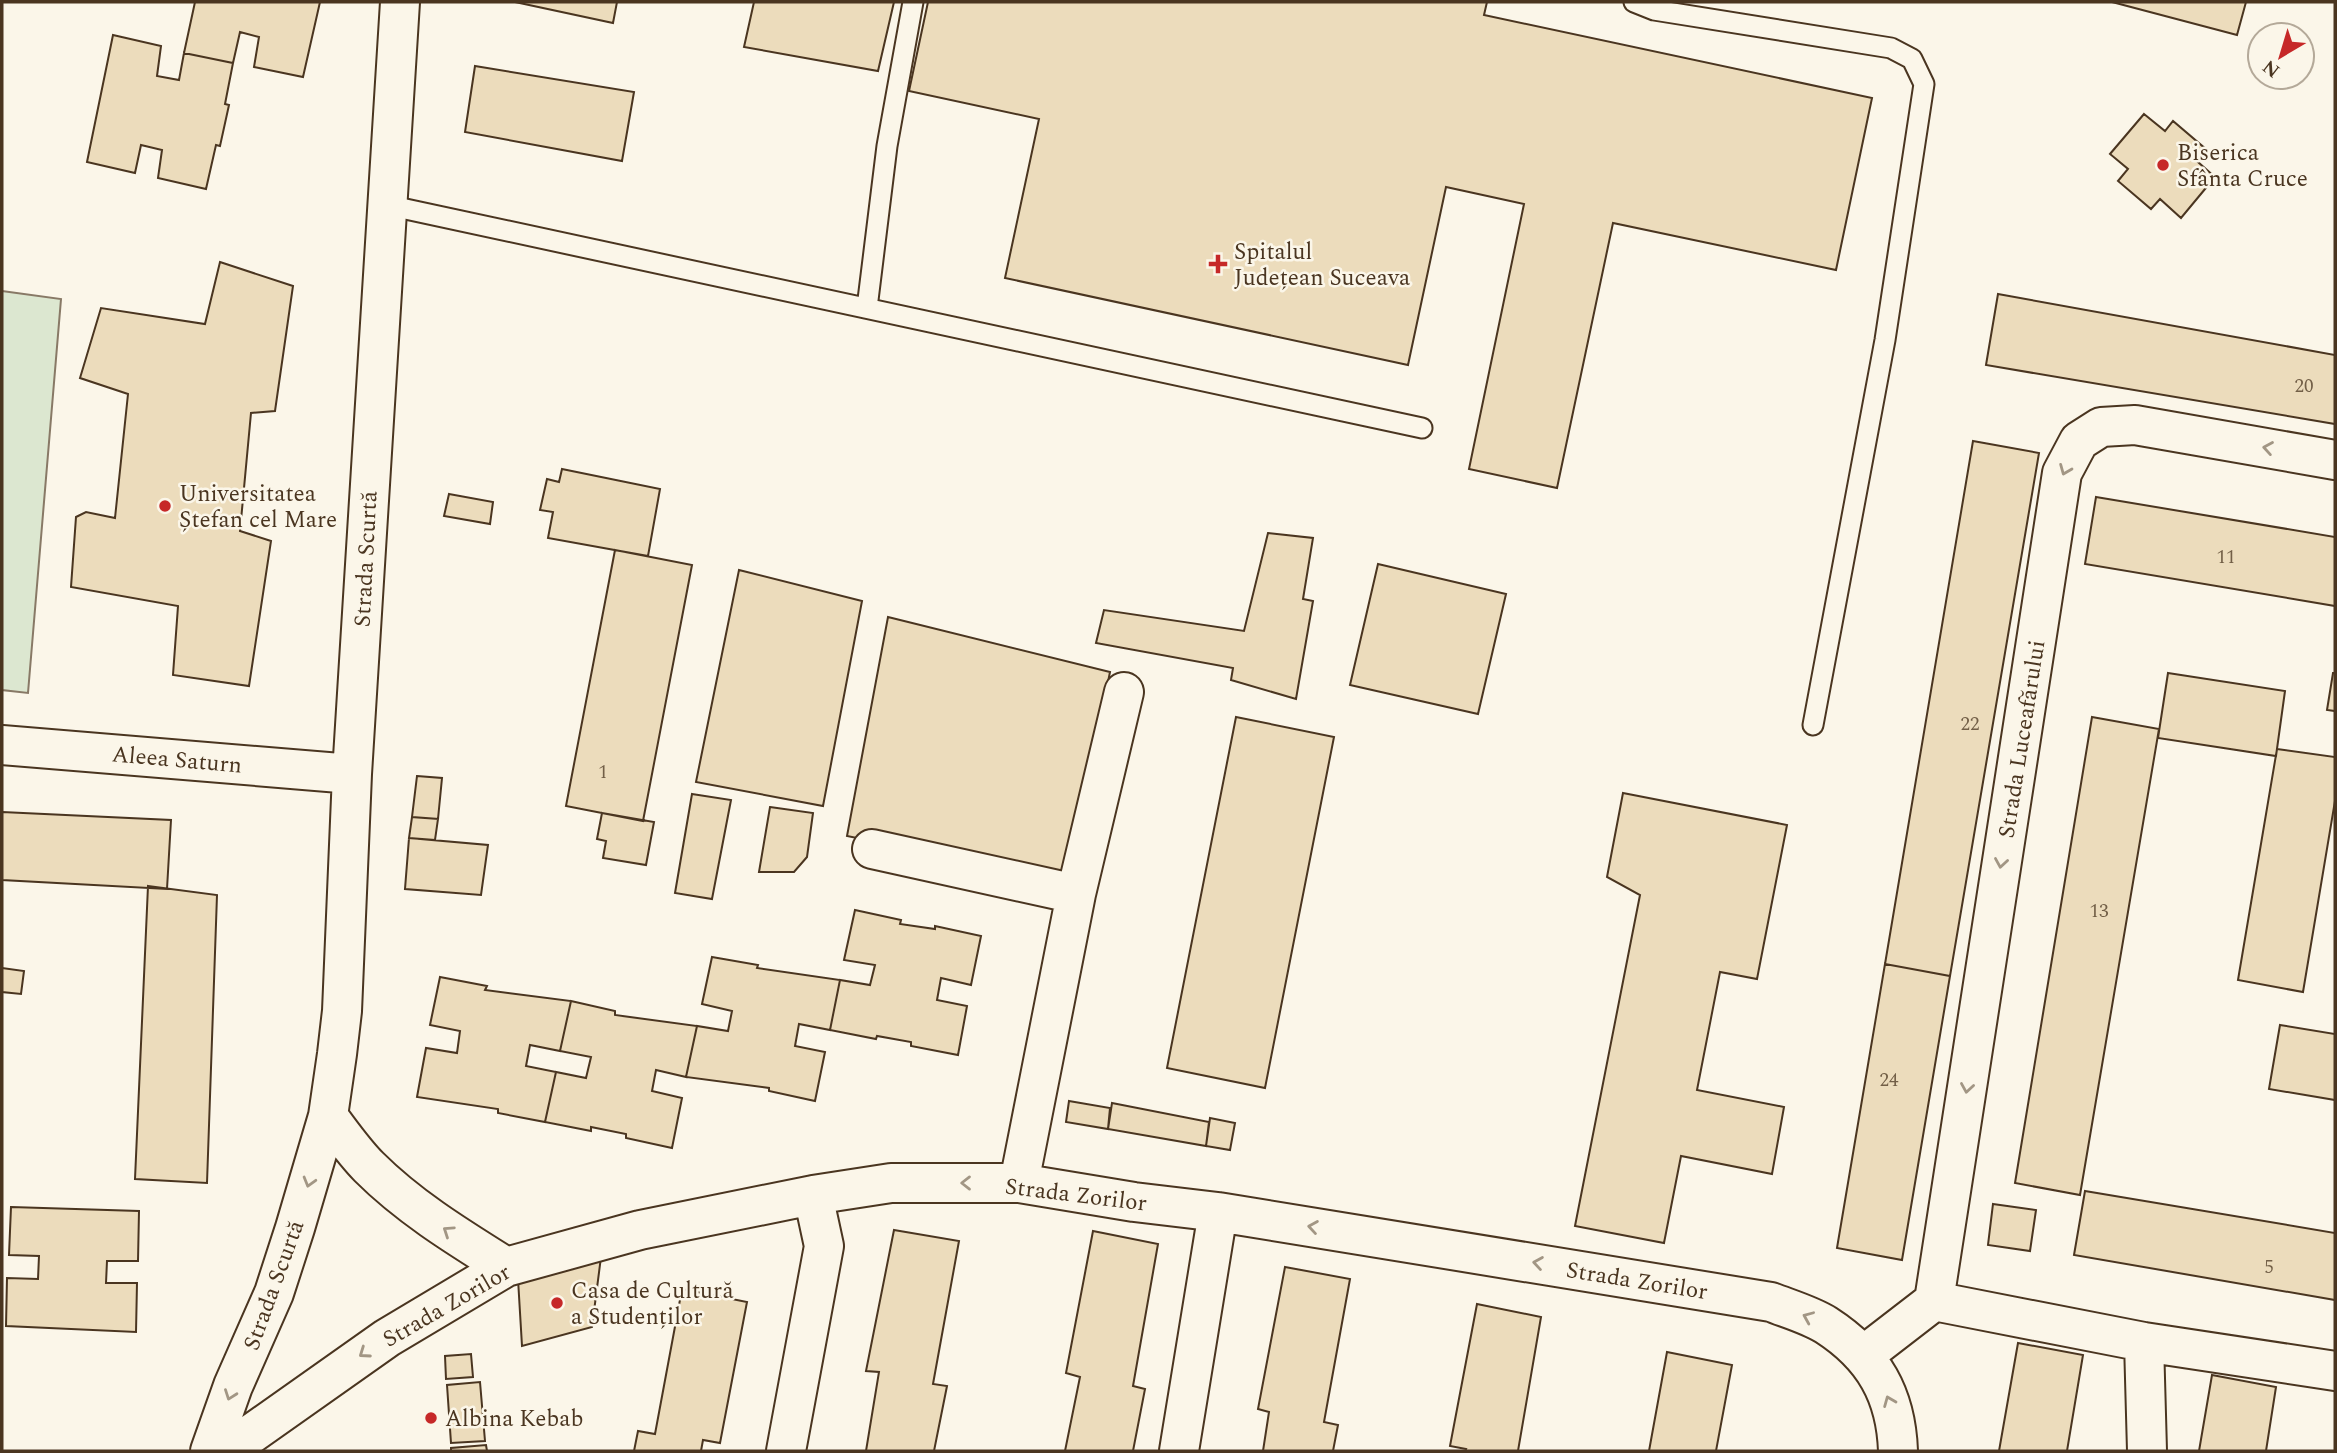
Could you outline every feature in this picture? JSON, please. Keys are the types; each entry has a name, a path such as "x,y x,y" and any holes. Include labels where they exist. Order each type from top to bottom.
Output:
{"street":[{"name":"Strada Scurtă","path":"210,1451 233,1387 274,1293 328,1116 342,1011 352,774 400,2"},
{"name":"Strada Luceafărului","path":"1934,1301 2062,473 2079,441 2101,427 2134,425 2335,460"},
{"path":"1019,1183 1076,894 1124,692"},
{"name":"Aleea Saturn","path":"2,745 352,774"},
{"path":"872,849 1076,894"},
{"path":"328,1116 368,1166 405,1199 445,1230 506,1267"},
{"name":"Strada Zorilor","path":"227,1451 387,1338 506,1267 640,1230 813,1195 891,1183 1019,1183 1134,1202 1218,1212 1771,1302 1825,1324 1864,1355 1893,1407 1898,1451"},
{"path":"786,1451 824,1246 813,1195"},
{"path":"1179,1451 1218,1212"},
{"path":"1864,1355 1934,1301 2144,1342 2335,1371"},
{"path":"2144,1342 2147,1451"}],"lane":[{"path":"867,308 887,146 913,2"},
{"path":"1634,2 1654,10 1891,48 1912,59 1924,84 1885,340 1813,725"},
{"path":"387,205 1422,428"}],"green space":[{"path":"2,291 61,299 28,693 2,690"}],"building":[{"path":"195,2 320,2 303,77 254,67 259,37 240,32 233,63 184,53"},
{"path":"515,2 617,2 613,23"},
{"path":"754,2 894,2 878,71 744,47"},
{"path":"928,2 1487,2 1484,15 1872,98 1836,270 1613,223 1557,488 1469,469 1524,204 1446,187 1408,365 1005,278 1039,119 909,91"},
{"path":"2112,2 2246,2 2237,35"},
{"path":"113,35 161,46 157,76 179,80 184,53 233,63 225,104 229,105 220,146 216,145 206,189 158,178 162,150 141,145 135,173 87,162"},
{"path":"475,66 634,92 622,161 465,132"},
{"name":"Biserica Sfânta Cruce","path":"2144,114 2165,131 2173,121 2207,150 2198,162 2215,177 2181,218 2160,199 2151,209 2118,181 2128,169 2110,154"},
{"path":"220,262 293,286 275,411 251,413 240,531 271,541 249,686 173,675 178,606 71,587 76,517 86,512 115,518 128,394 80,378 101,308 205,324"},
{"path":"1998,294 2335,355 2335,424 1986,365"},
{"path":"1973,441 2039,453 1950,976 1885,964"},
{"path":"562,469 660,489 648,556 548,538 553,512 540,510 547,479 559,482"},
{"path":"449,494 493,502 490,524 444,516"},
{"path":"2096,497 2335,537 2335,606 2085,564"},
{"path":"1268,533 1313,538 1303,599 1313,601 1296,699 1231,680 1233,668 1096,643 1104,610 1244,631"},
{"path":"615,550 692,565 643,821 566,806"},
{"path":"1378,564 1506,594 1478,714 1350,685"},
{"path":"739,570 862,601 823,806 696,782"},
{"path":"888,617 1110,672 1068,881 847,836"},
{"path":"2168,673 2285,691 2276,756 2158,738"},
{"path":"2335,673 2335,711 2327,710"},
{"path":"1236,717 1334,737 1265,1088 1167,1068"},
{"path":"2092,717 2159,729 2080,1195 2015,1183"},
{"path":"2277,749 2335,757 2335,801 2303,992 2238,980"},
{"path":"417,776 442,778 438,819 412,817"},
{"path":"1623,793 1787,825 1757,979 1720,972 1697,1090 1784,1107 1772,1174 1681,1156 1664,1243 1575,1226 1640,895 1607,877"},
{"path":"692,794 731,800 712,899 675,893"},
{"path":"770,807 813,813 807,857 794,872 759,872"},
{"path":"2,812 171,820 167,889 2,880"},
{"path":"602,813 654,822 646,865 603,858 606,841 597,839"},
{"path":"412,817 438,819 435,840 409,838"},
{"path":"409,838 488,845 481,895 405,889"},
{"path":"148,886 217,895 207,1183 135,1179"},
{"path":"855,910 901,920 900,924 935,929 935,926 981,936 971,985 941,978 937,1000 967,1006 958,1055 911,1046 911,1042 877,1036 876,1039 830,1030 840,980 870,985 875,965 844,960"},
{"path":"712,957 758,965 757,968 840,980 830,1030 799,1024 795,1046 825,1052 815,1101 769,1091 769,1088 686,1077 697,1026 728,1031 732,1011 702,1004"},
{"path":"1885,964 1950,976 1902,1260 1837,1248"},
{"path":"2,968 24,971 21,994 2,992"},
{"path":"440,977 487,986 485,990 571,1001 560,1051 530,1045 526,1066 556,1072 545,1122 498,1113 498,1109 417,1097 426,1048 457,1053 460,1031 430,1025"},
{"path":"571,1001 615,1011 615,1015 697,1026 686,1077 656,1070 652,1091 682,1098 672,1148 626,1138 626,1134 591,1127 591,1131 545,1122 556,1072 586,1078 591,1057 560,1051"},
{"path":"2280,1025 2335,1034 2335,1100 2269,1089"},
{"path":"1069,1101 1110,1108 1108,1129 1066,1122"},
{"path":"1112,1103 1209,1122 1206,1146 1108,1129"},
{"path":"1210,1118 1235,1123 1230,1150 1206,1146"},
{"path":"2085,1191 2335,1233 2335,1300 2074,1255"},
{"path":"1993,1204 2036,1210 2030,1251 1988,1245"},
{"path":"11,1207 139,1211 138,1261 107,1261 106,1283 137,1283 136,1332 6,1326 7,1278 38,1279 39,1256 9,1255"},
{"path":"894,1230 959,1241 933,1384 947,1386 934,1451 866,1451 879,1372 866,1371"},
{"path":"1093,1231 1158,1244 1133,1386 1145,1389 1133,1451 1065,1451 1080,1377 1066,1373"},
{"name":"Casa de Cultură a Studenților","path":"602,1249 592,1327 522,1346 518,1279"},
{"path":"1285,1267 1350,1279 1324,1422 1338,1425 1333,1451 1263,1451 1269,1412 1258,1409"},
{"path":"682,1289 747,1302 720,1443 703,1440 701,1451 634,1451 638,1431 655,1434"},
{"path":"1477,1304 1541,1317 1518,1451 1465,1451 1466,1449 1450,1446"},
{"path":"2018,1343 2083,1355 2067,1451 1999,1451"},
{"path":"1667,1352 1732,1365 1716,1451 1649,1451"},
{"path":"471,1354 473,1377 446,1379 445,1356"},
{"path":"2212,1375 2276,1387 2266,1451 2199,1451"},
{"path":"480,1382 485,1441 451,1443 447,1385"},
{"path":"486,1445 487,1451 451,1451 451,1448"}],"place":[{"name":"Biserica Sfânta Cruce","path":"2163,165"},
{"name":"Spitalul Județean Suceava","path":"1218,264"},
{"name":"Universitatea Ștefan cel Mare","path":"165,506"},
{"name":"Casa de Cultură a Studenților","path":"557,1303"},
{"name":"Albina Kebab","path":"431,1418"}]}
